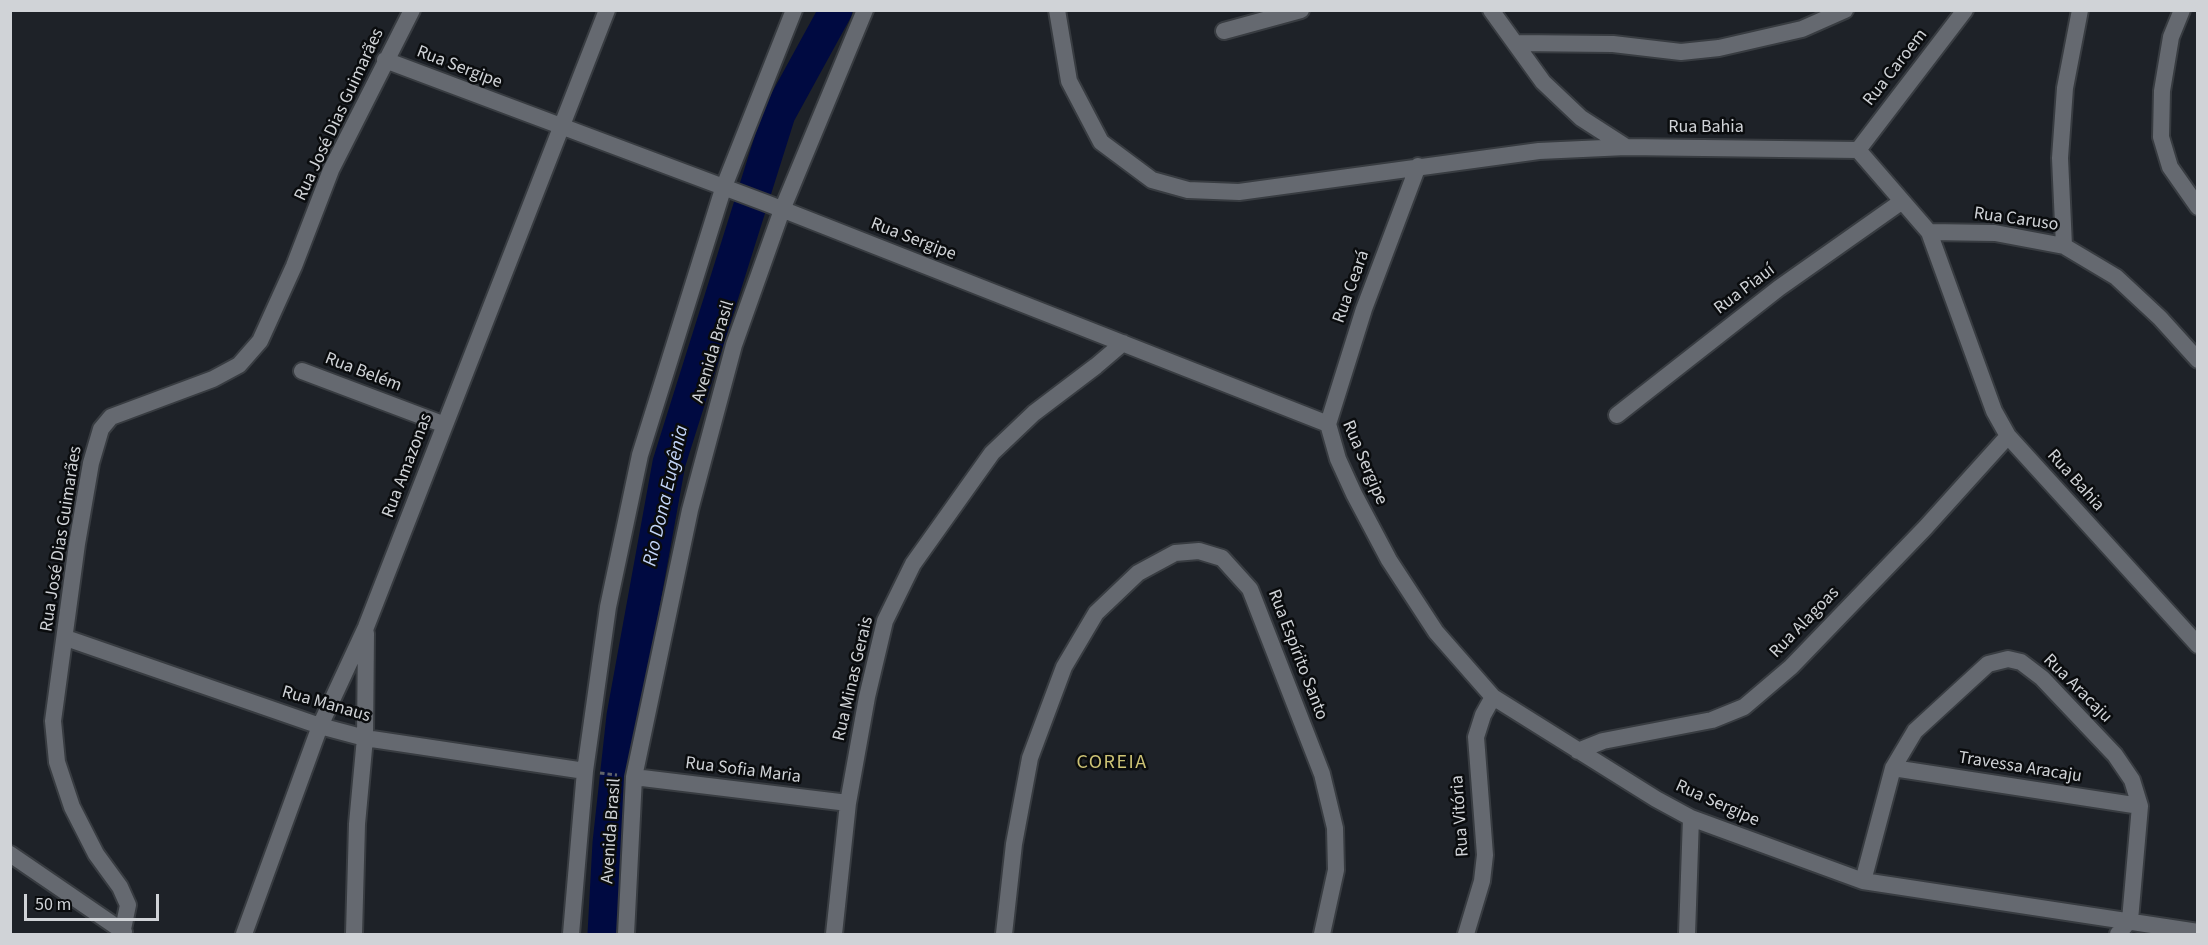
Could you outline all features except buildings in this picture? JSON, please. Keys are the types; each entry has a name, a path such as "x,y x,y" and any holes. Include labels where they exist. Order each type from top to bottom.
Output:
{"street":[{"name":"Rua José Dias Guimarães","path":"123,933 128,905 120,887 96,854 72,807 57,762 53,721 81,521 91,463 101,429 111,417 213,379 239,365 260,341 294,266 332,170 412,10"},
{"name":"Rua Amazonas","path":"244,934 320,726 366,627 607,10"},
{"name":"Avenida Brasil","path":"571,934 608,607 640,455 728,190 794,10"},
{"name":"Avenida Brasil","path":"626,934 629,776 690,510 734,345 783,210 865,10"},
{"name":"Rua Bahia","path":"1057,10 1069,81 1101,142 1152,180 1188,190 1239,192 1539,151 1626,147 1858,150 1929,232 1994,411 2008,436 2198,645"},
{"path":"1224,31 1301,10"},
{"path":"1491,10 1543,82 1581,118 1626,147"},
{"path":"1515,44 1613,44 1681,52 1719,48 1802,29 1845,10"},
{"name":"Rua Caroem","path":"1858,150 1965,10"},
{"path":"2064,246 2060,158 2065,88 2080,10"},
{"path":"2182,10 2171,37 2162,91 2161,137 2170,166 2198,207"},
{"name":"Rua Sergipe","path":"385,60 559,128 766,203 1328,423 1338,459 1389,560 1436,632 1493,697 1578,752 1691,818 1863,881 2198,932"},
{"name":"Rua Ceará","path":"1328,423 1364,309 1418,166"},
{"name":"Rua Piauí","path":"1617,415 1779,288 1901,202"},
{"name":"Rua Caruso","path":"1929,232 1995,233 2064,246 2116,277 2160,318 2198,360"},
{"name":"Rua Minas Gerais","path":"834,934 848,803 867,697 885,621 913,564 992,453 1034,413 1123,343"},
{"name":"Rua Belém","path":"302,371 445,425"},
{"name":"Rua Alagoas","path":"1578,752 1613,738 1712,720 1744,707 1791,667 1925,528 2008,436"},
{"name":"Rua Espírito Santo","path":"1004,934 1014,844 1030,758 1064,667 1096,613 1138,573 1175,553 1199,551 1222,558 1250,589 1322,774 1335,828 1336,870 1322,934"},
{"path":"354,934 357,824 365,738 366,627"},
{"name":"Rua Manaus","path":"66,638 320,726 365,738 591,772"},
{"name":"Rua Aracaju","path":"1863,881 1893,768 1915,731 1988,664 2008,659 2021,662 2042,678 2115,755 2132,780 2140,806 2130,920"},
{"name":"Rua Vitória","path":"1466,934 1482,881 1485,855 1476,737 1483,715 1493,697"},
{"name":"Travessa Aracaju","path":"1893,768 2140,806"},
{"name":"Rua Sofia Maria","path":"629,776 848,803"},
{"path":"1686,934 1691,818"},
{"path":"10,854 123,933"},
{"path":"2118,934 2130,920"}],"path":[{"path":"591,772 629,776"}],"waterway":[{"name":"Rio Dona Eugênia","path":"604,934 609,843 623,716 669,463 779,114 836,10"}],"district":[{"name":"COREIA","path":"1112,764"}]}
